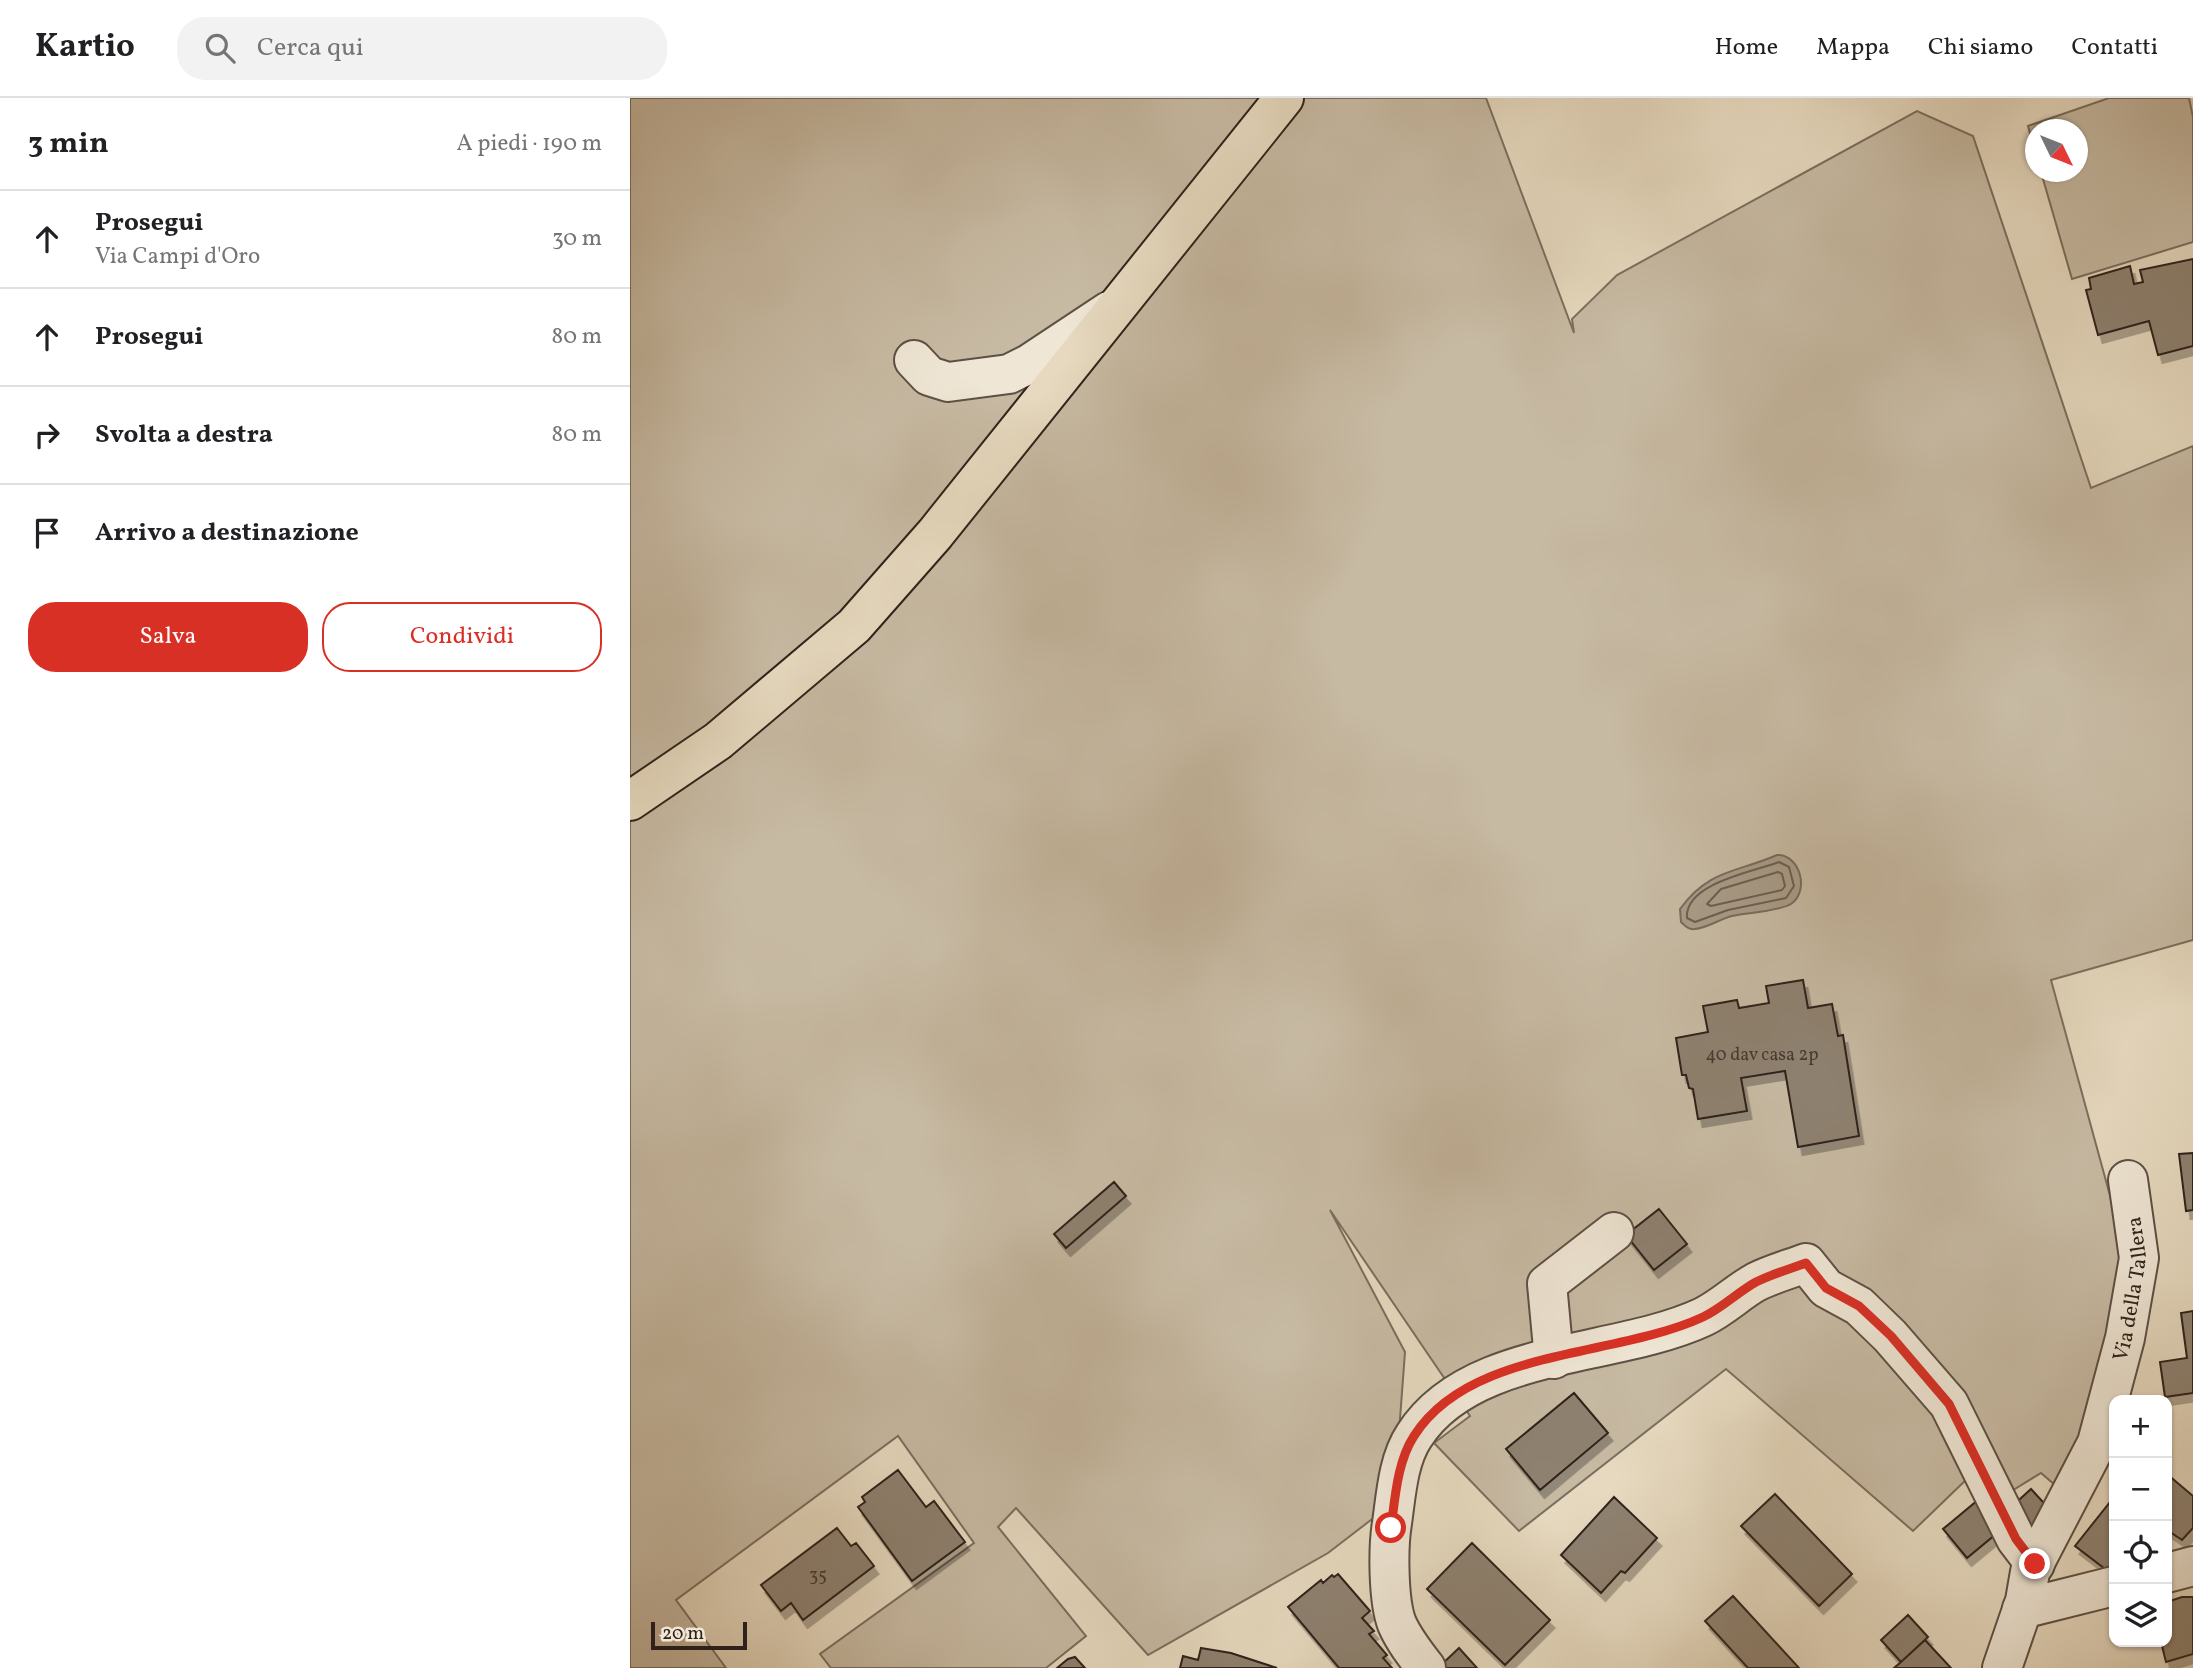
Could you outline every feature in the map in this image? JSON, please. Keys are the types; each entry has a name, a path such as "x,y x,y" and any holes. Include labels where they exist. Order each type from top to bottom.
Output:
{"main road":[{"path":"630,801 719,741 854,626 935,534 1284,98"}],"street":[{"path":"914,360 929,376 948,382 1009,374 1029,365 1116,307"},
{"name":"Via della Tallera","path":"2002,1668 2022,1609 2030,1572 2097,1443 2125,1338 2140,1258 2129,1180"},
{"path":"1554,1359 1547,1284 1614,1232"},
{"path":"1426,1668 1396,1622 1392,1600 1391,1528 1399,1476 1412,1437 1434,1410 1457,1393 1502,1371 1703,1317 1757,1282 1806,1263 1826,1288 1859,1306 1891,1336 1949,1404 2016,1539 2035,1564"},
{"path":"2172,1572 2193,1566"},
{"path":"2022,1609 2109,1587"}],"shaded area":[{"path":"630,98 1486,98 1574,333 1572,319 1617,275 1917,111 1973,136 2091,488 2193,446 2193,940 2051,980 2126,1254 2084,1438 2062,1491 2041,1473 2010,1492 1970,1476 1913,1531 1726,1369 1519,1531 1434,1443 1470,1416 1330,1210 1405,1352 1399,1432 1380,1513 1328,1553 1148,1655 1016,1508 998,1527 1086,1636 1046,1668 831,1668 820,1654 974,1543 898,1436 676,1600 726,1668 630,1668"},
{"path":"2109,98 2189,98 2193,117 2193,242 2072,279 2044,182 2088,182 2088,119 2048,119"}],"water":[{"path":"1777,855 1792,860 1800,874 1800,891 1791,904 1732,916 1700,928 1689,928 1681,922 1680,909 1702,886 1724,874"}],"building":[{"path":"2193,259 2193,346 2158,355 2149,321 2098,335 2086,290 2091,289 2089,278 2130,266 2134,284 2143,282 2140,270"},
{"path":"1803,980 1808,1008 1832,1004 1838,1036 1843,1035 1859,1136 1798,1147 1785,1071 1741,1078 1747,1111 1698,1119 1693,1089 1689,1088 1686,1075 1682,1075 1676,1038 1708,1032 1703,1006 1737,1000 1739,1008 1769,1003 1766,986"},
{"path":"2193,1153 2193,1210 2186,1211 2179,1154"},
{"path":"1114,1182 1126,1196 1066,1248 1054,1234"},
{"path":"1659,1209 1687,1244 1654,1270 1626,1235"},
{"path":"2193,1311 2193,1393 2165,1395 2160,1362 2187,1358 2181,1313"},
{"path":"1574,1393 1608,1433 1540,1490 1506,1449"},
{"path":"898,1470 926,1507 934,1501 965,1542 912,1581 858,1507 865,1502 862,1497"},
{"path":"2172,1478 2193,1496 2193,1528 2182,1540 2172,1533"},
{"path":"2031,1489 2053,1513 2031,1533 2009,1509"},
{"path":"1775,1494 1852,1574 1819,1606 1741,1526"},
{"path":"1614,1497 1657,1538 1625,1573 1621,1571 1601,1593 1561,1555"},
{"path":"1978,1500 2002,1529 1967,1558 1943,1529"},
{"path":"2109,1503 2109,1572 2075,1546"},
{"path":"837,1528 851,1546 856,1543 874,1566 803,1620 791,1603 781,1611 761,1585"},
{"path":"1472,1543 1550,1620 1505,1665 1427,1589"},
{"path":"1338,1574 1370,1611 1362,1618 1374,1631 1369,1634 1387,1655 1383,1658 1392,1668 1339,1668 1288,1607 1321,1580 1323,1583 1332,1575 1334,1577"},
{"path":"1733,1596 1799,1668 1748,1668 1705,1621"},
{"path":"2193,1597 2193,1654 2166,1662 2162,1647 2172,1647 2172,1600"},
{"path":"1908,1615 1928,1637 1901,1662 1881,1640"},
{"path":"1925,1640 1951,1668 1894,1668 1901,1662"},
{"path":"1201,1648 1231,1653 1277,1668 1180,1668 1183,1656 1198,1660"},
{"path":"1459,1648 1477,1668 1440,1666"},
{"path":"1075,1657 1085,1668 1057,1668 1068,1659"}],"route":[{"path":"1391,1528 1399,1476 1412,1437 1434,1410 1457,1393 1502,1371 1596,1349 1703,1317 1757,1282 1806,1263 1826,1288 1859,1306 1891,1336 1949,1404 2016,1539 2035,1564"}]}
